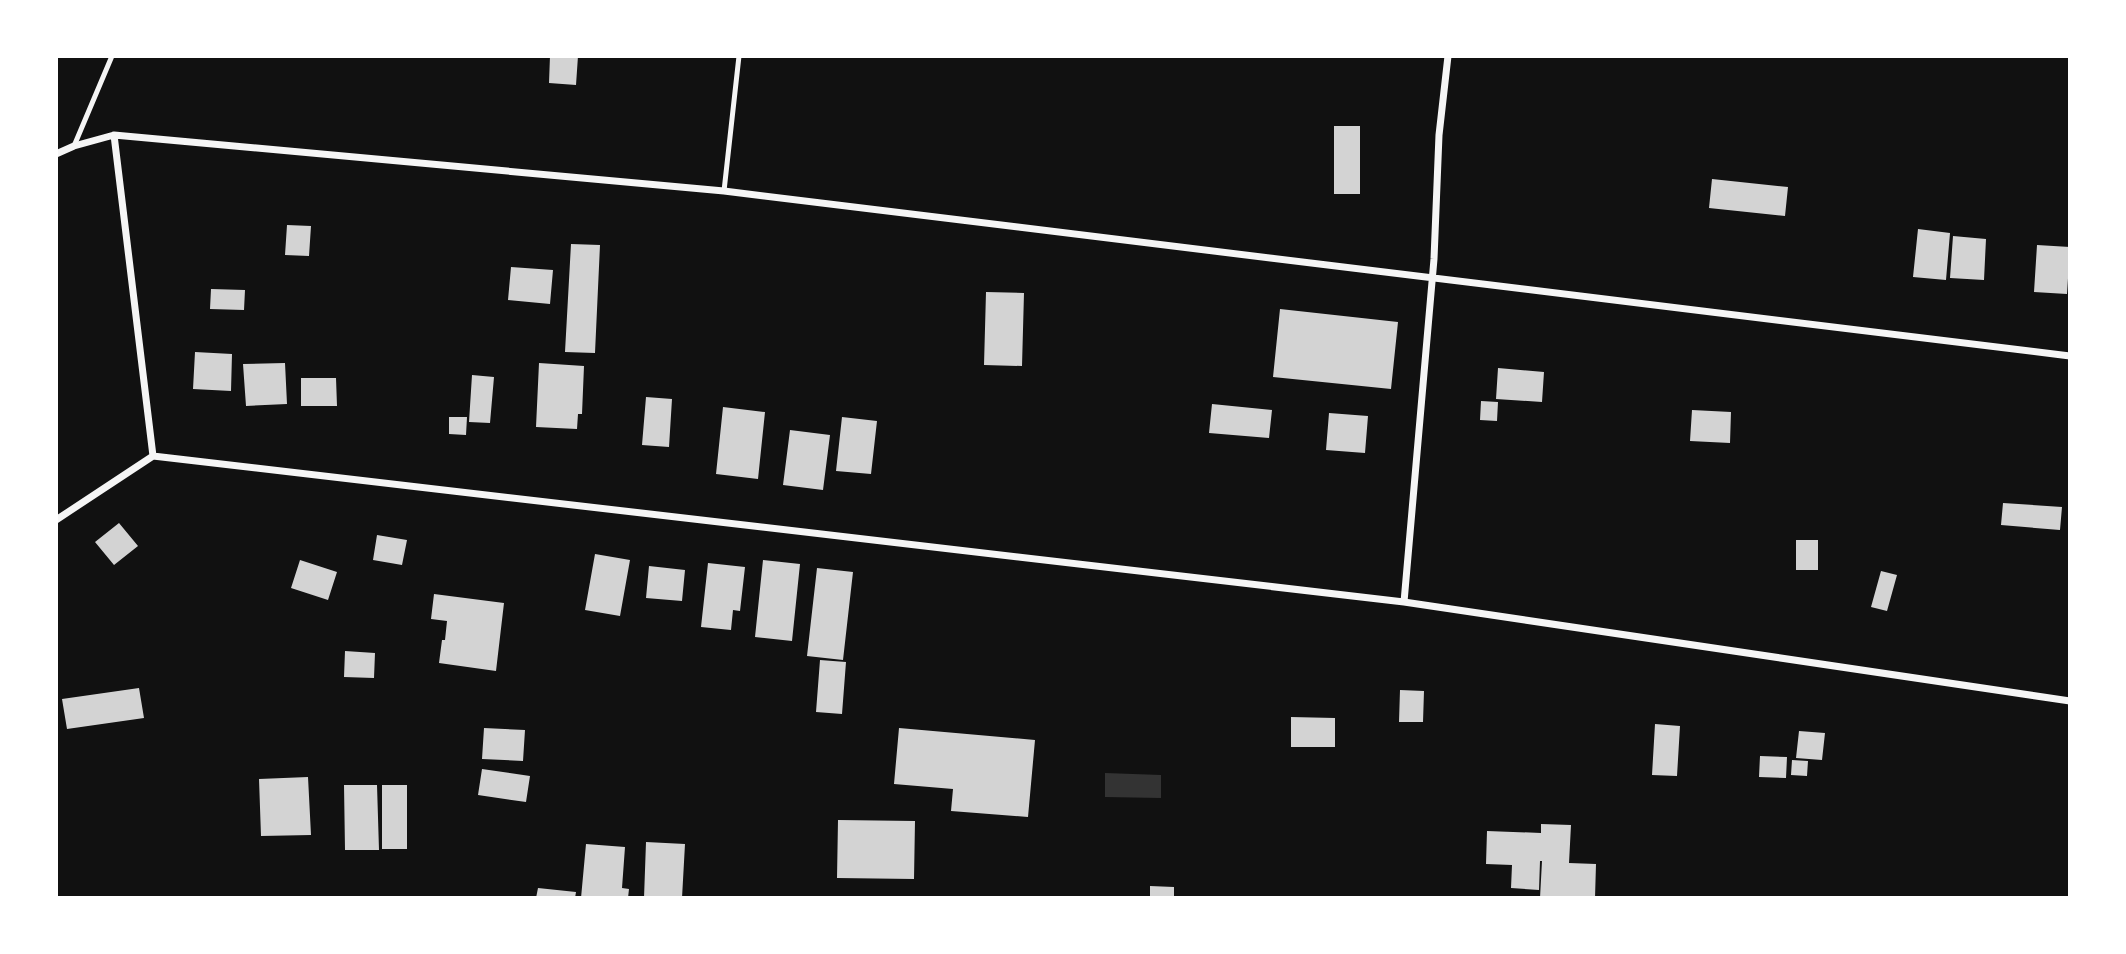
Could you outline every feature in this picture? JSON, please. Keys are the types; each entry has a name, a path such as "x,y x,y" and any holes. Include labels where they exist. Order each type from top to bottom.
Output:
{"street":[{"path":"1404,602 1433,278 1439,135 1448,56"},
{"path":"114,135 153,456"},
{"path":"56,154 114,135 724,191 2070,356"},
{"path":"56,520 153,456 1404,602 2070,701"}],"lane":[{"path":"74,146 112,56"},
{"path":"724,191 738,56"}],"shaded area":[{"path":"1105,773 1161,775 1161,798 1105,797"}],"building":[{"path":"550,56 578,56 576,85 549,83"},
{"path":"1334,126 1360,126 1360,194 1334,194"},
{"path":"1712,179 1788,187 1785,216 1709,208"},
{"path":"287,225 311,226 309,256 285,255"},
{"path":"1918,229 1950,233 1946,280 1913,277"},
{"path":"1953,236 1986,239 1984,280 1950,278"},
{"path":"571,244 600,245 595,353 565,352"},
{"path":"2037,245 2070,247 2067,294 2034,292"},
{"path":"511,267 553,270 550,304 508,300"},
{"path":"211,289 245,290 244,310 210,309"},
{"path":"986,292 1024,293 1022,366 984,365"},
{"path":"1280,309 1398,322 1391,389 1273,377"},
{"path":"195,352 232,354 231,391 193,389"},
{"path":"285,363 287,404 246,406 243,364"},
{"path":"539,363 584,366 582,414 578,414 577,429 536,427"},
{"path":"1498,368 1544,372 1542,402 1496,399"},
{"path":"472,375 494,377 490,423 469,422"},
{"path":"301,378 336,378 337,406 301,406"},
{"path":"646,397 672,399 669,447 642,445"},
{"path":"1481,401 1498,402 1497,421 1480,420"},
{"path":"1212,404 1272,410 1269,438 1209,433"},
{"path":"723,407 765,412 758,479 716,474"},
{"path":"1692,410 1731,412 1730,443 1690,441"},
{"path":"1329,413 1368,416 1365,453 1326,450"},
{"path":"449,417 467,417 466,435 449,434"},
{"path":"842,417 877,421 871,474 836,471"},
{"path":"790,430 830,435 823,490 783,485"},
{"path":"2003,503 2062,507 2060,530 2001,525"},
{"path":"119,523 138,546 114,565 95,542"},
{"path":"377,535 407,540 402,565 373,560"},
{"path":"1796,540 1818,540 1818,570 1796,570"},
{"path":"595,554 630,560 620,616 585,610"},
{"path":"300,560 337,572 328,600 291,588"},
{"path":"763,560 800,564 792,641 755,637"},
{"path":"708,563 745,567 740,611 733,610 731,630 701,627"},
{"path":"649,566 685,570 682,601 646,598"},
{"path":"817,568 853,572 843,660 807,656"},
{"path":"1881,571 1897,575 1887,611 1871,607"},
{"path":"434,594 504,603 496,671 439,663 447,621 431,619"},
{"path":"345,651 375,653 374,678 344,677"},
{"path":"820,660 846,662 842,714 816,712"},
{"path":"139,688 144,718 67,729 62,699"},
{"path":"1400,690 1424,691 1423,722 1399,722"},
{"path":"1291,717 1335,718 1335,747 1291,747"},
{"path":"1655,724 1680,726 1677,776 1652,775"},
{"path":"484,728 525,730 523,761 482,759"},
{"path":"899,728 1035,740 1028,817 951,811 953,789 894,784"},
{"path":"1799,731 1825,733 1822,760 1796,758"},
{"path":"1760,756 1787,757 1786,778 1759,777"},
{"path":"1792,760 1808,761 1807,776 1791,775"},
{"path":"482,769 530,776 526,802 478,795"},
{"path":"308,777 311,835 261,836 259,779"},
{"path":"344,785 377,785 379,850 345,850"},
{"path":"382,785 407,785 407,849 382,849"},
{"path":"838,820 915,821 914,879 837,878"},
{"path":"1541,824 1571,825 1569,863 1596,864 1595,898 1540,898 1542,861 1539,890 1511,888 1512,865 1486,864 1487,831 1541,833"},
{"path":"646,842 685,844 682,898 644,898"},
{"path":"586,844 625,847 622,888 629,889 628,898 581,898"},
{"path":"1150,886 1174,887 1174,898 1150,898"},
{"path":"538,888 576,892 575,898 536,898"}]}
